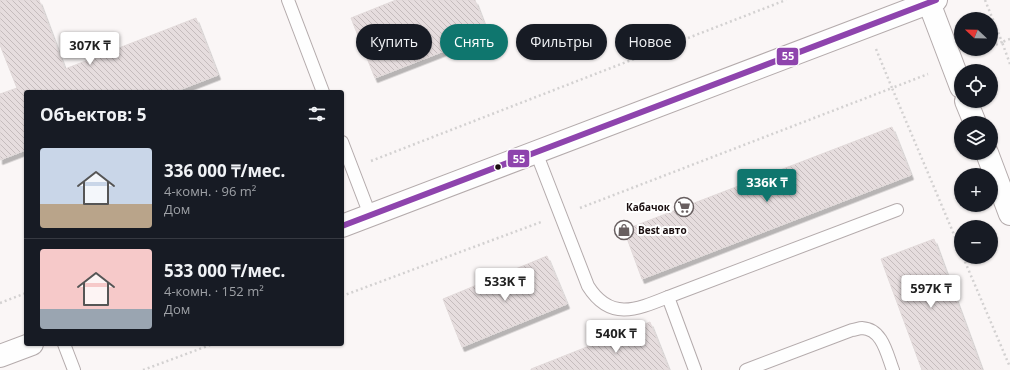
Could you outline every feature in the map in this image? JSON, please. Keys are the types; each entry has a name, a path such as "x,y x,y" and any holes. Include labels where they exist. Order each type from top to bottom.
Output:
{"street":[{"path":"344,225 931,1 954,69"},
{"path":"989,160 1008,205"},
{"path":"0,356 27,346"}],"lane":[{"path":"288,0 322,90"},
{"path":"344,147 370,215"},
{"path":"536,152 588,286 601,302 615,308 633,309 644,307 897,210"},
{"path":"668,297 695,370"},
{"path":"746,370 852,330 862,328 871,330 880,339 893,370"},
{"path":"65,346 74,370"}],"path":[{"path":"352,168 786,0"},
{"path":"985,0 1010,64"},
{"path":"867,26 954,234"},
{"path":"998,44 1010,39"},
{"path":"344,295 561,215 892,88 970,56"},
{"path":"966,264 1010,367"},
{"path":"0,302 24,294"},
{"path":"143,370 208,346"}],"building":[{"path":"0,0 39,0 65,69 196,18 218,75 179,90 24,90 24,151 0,160 0,94 17,88 0,45"},
{"path":"396,0 475,0 484,24 440,24 440,53 432,56 432,24 356,24 356,30 351,18"},
{"path":"368,60 421,60 375,78"},
{"path":"892,127 911,175 642,279 624,230"},
{"path":"934,239 982,370 922,370 881,259"},
{"path":"547,256 567,304 462,347 443,299"},
{"path":"650,322 669,370 531,370 531,369"}],"transit line":[{"name":"55","path":"344,225 936,0"}],"place":[{"name":"Кабачок","path":"684,207"},
{"name":"Best авто","path":"624,230"}]}
